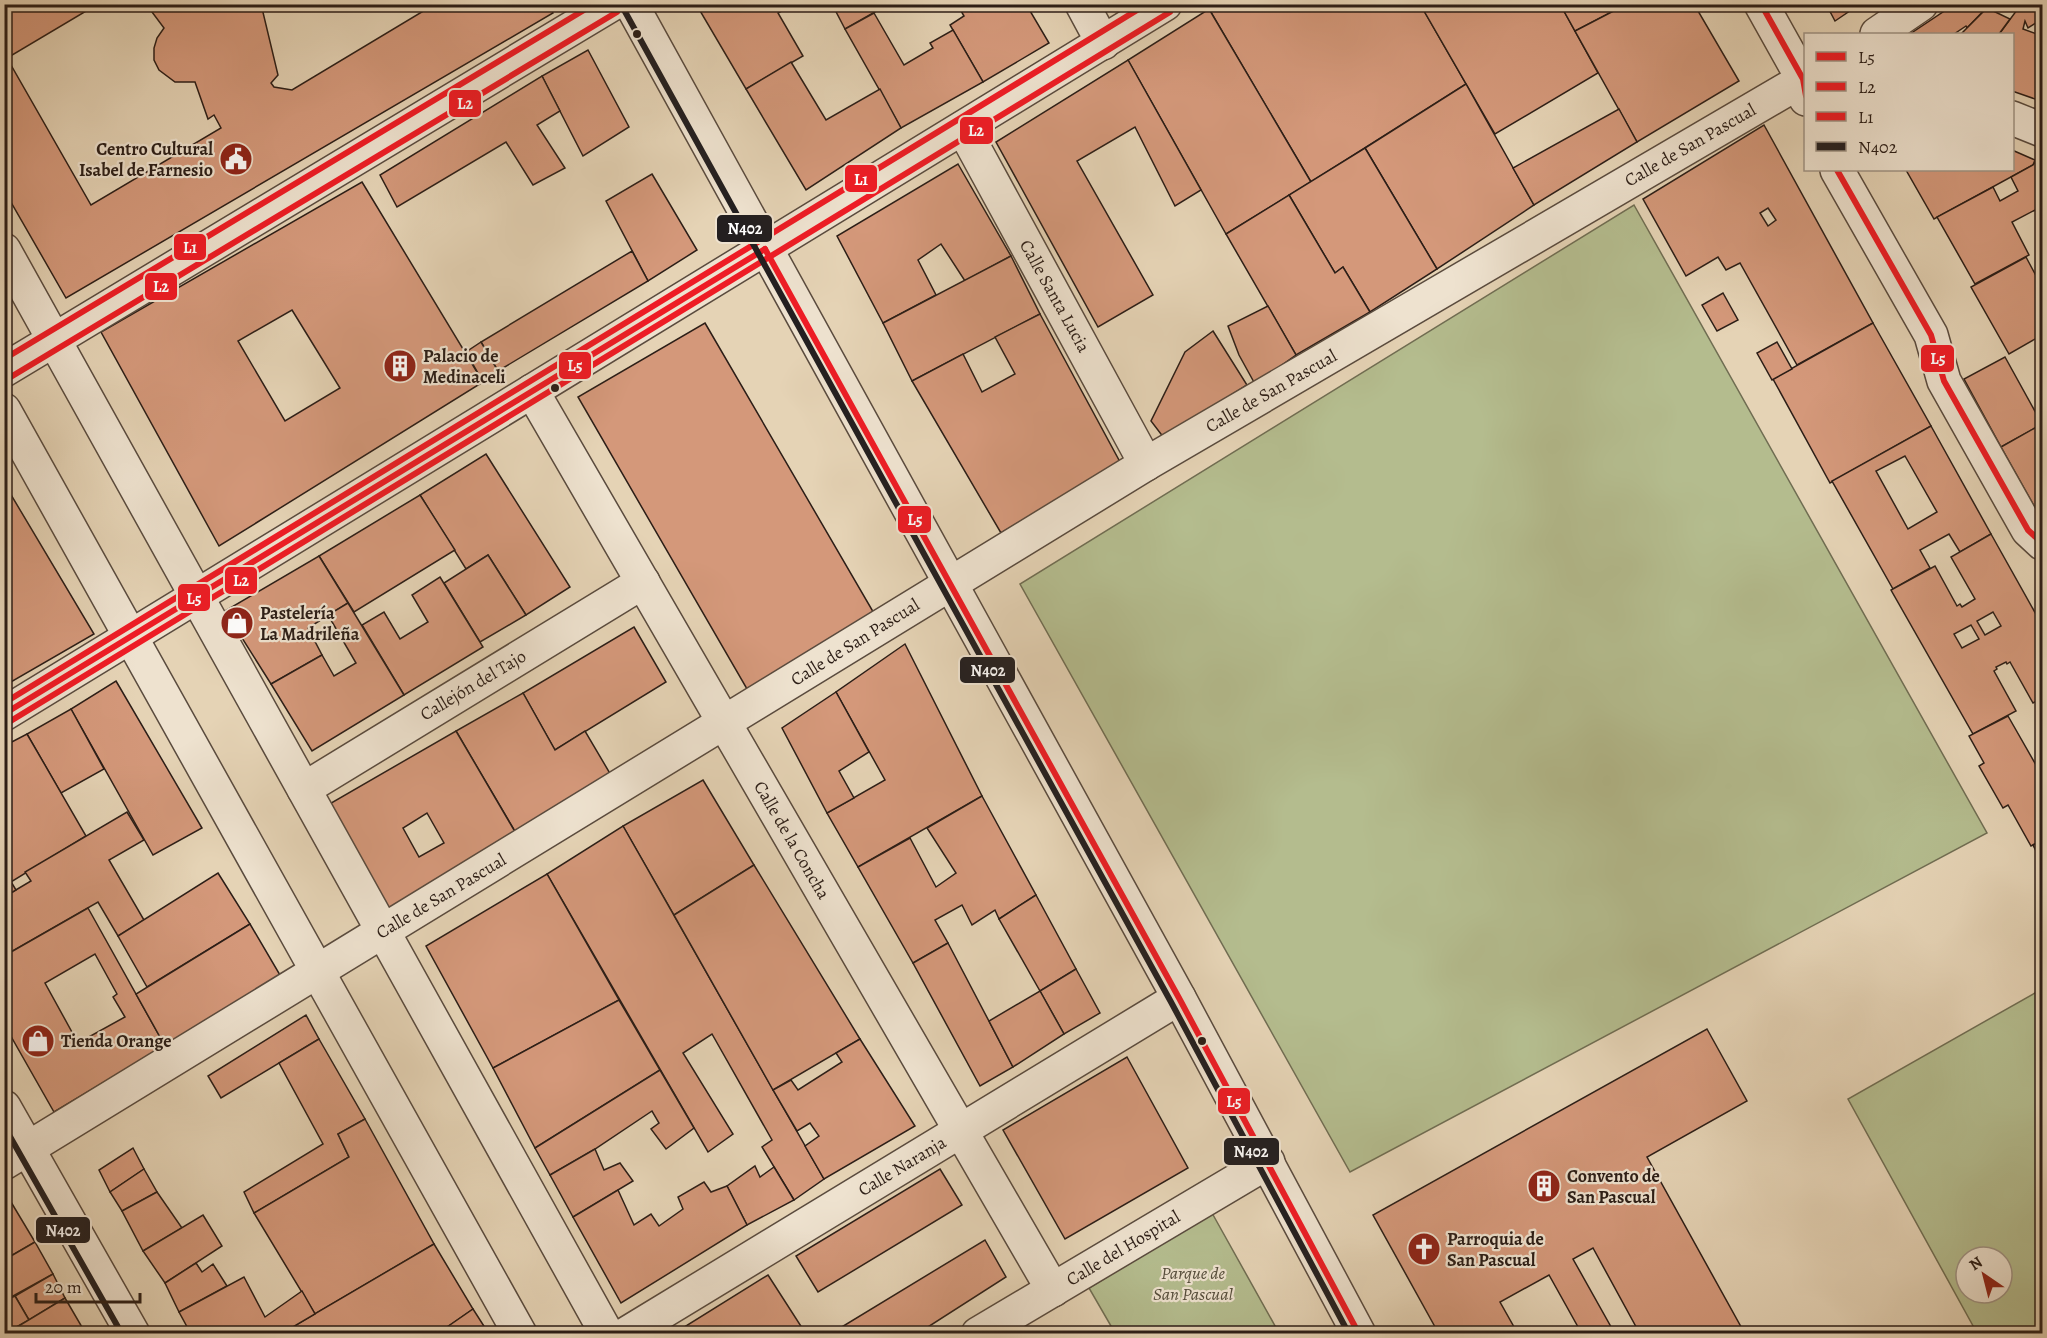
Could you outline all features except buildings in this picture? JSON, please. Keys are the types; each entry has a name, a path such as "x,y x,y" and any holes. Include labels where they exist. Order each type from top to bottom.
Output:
{"street":[{"path":"4,370 612,4"},
{"path":"631,4 1179,998 1359,1334"},
{"path":"1082,4 1103,42"},
{"path":"4,714 1165,4"},
{"path":"1761,4 1804,83"},
{"path":"1878,33 1921,4"},
{"name":"Calle de San Pascual","path":"16,1155 1146,464 1804,86"},
{"path":"2014,118 2043,130"},
{"name":"Calle Santa Lucia","path":"963,128 1146,464"},
{"path":"1838,171 1931,335 1944,381 2028,530 2043,543"},
{"path":"4,250 607,1334"},
{"name":"Calle de la Concha","path":"532,391 1053,1290"},
{"path":"4,410 520,1334"},
{"name":"Callejón del Tajo","path":"304,789 643,582"},
{"name":"Calle Naranja","path":"626,1334 1179,998"},
{"path":"4,1107 16,1155 133,1334"},
{"name":"Calle del Hospital","path":"978,1334 1268,1162"}],"green space":[{"path":"1634,205 1987,833 1350,1172 1020,584"},
{"path":"2042,989 2042,1333 1977,1333 1962,1305 2014,1305 2014,1245 1954,1245 1954,1291 1848,1099"},
{"name":"Parque de San Pascual","path":"1212,1213 1279,1333 1115,1333 1089,1288"}],"transit line":[{"name":"L1","path":"4,359 594,4"},
{"name":"L1","path":"4,703 1147,4"},
{"name":"L5","path":"1761,4 1804,85"},
{"name":"N402","path":"623,8 1171,1002 1349,1334"},
{"name":"L2","path":"9,378 617,12"},
{"name":"L2","path":"9,722 1170,12"},
{"name":"L5","path":"1838,171 1931,335 1944,381 2028,530 2042,543"},
{"name":"L5","path":"765,249 1179,998 1359,1334"},
{"name":"L5","path":"4,714 765,249"},
{"name":"N402","path":"4,1126 122,1334"}],"place":[{"name":"Centro Cultural Isabel de Farnesio","path":"236,159"},
{"name":"Palacio de Medinaceli","path":"400,366"},
{"name":"Pastelería La Madrileña","path":"237,623"},
{"name":"Tienda Orange","path":"38,1041"},
{"name":"Convento de San Pascual","path":"1544,1186"},
{"name":"Parroquia de San Pascual","path":"1424,1249"}]}
